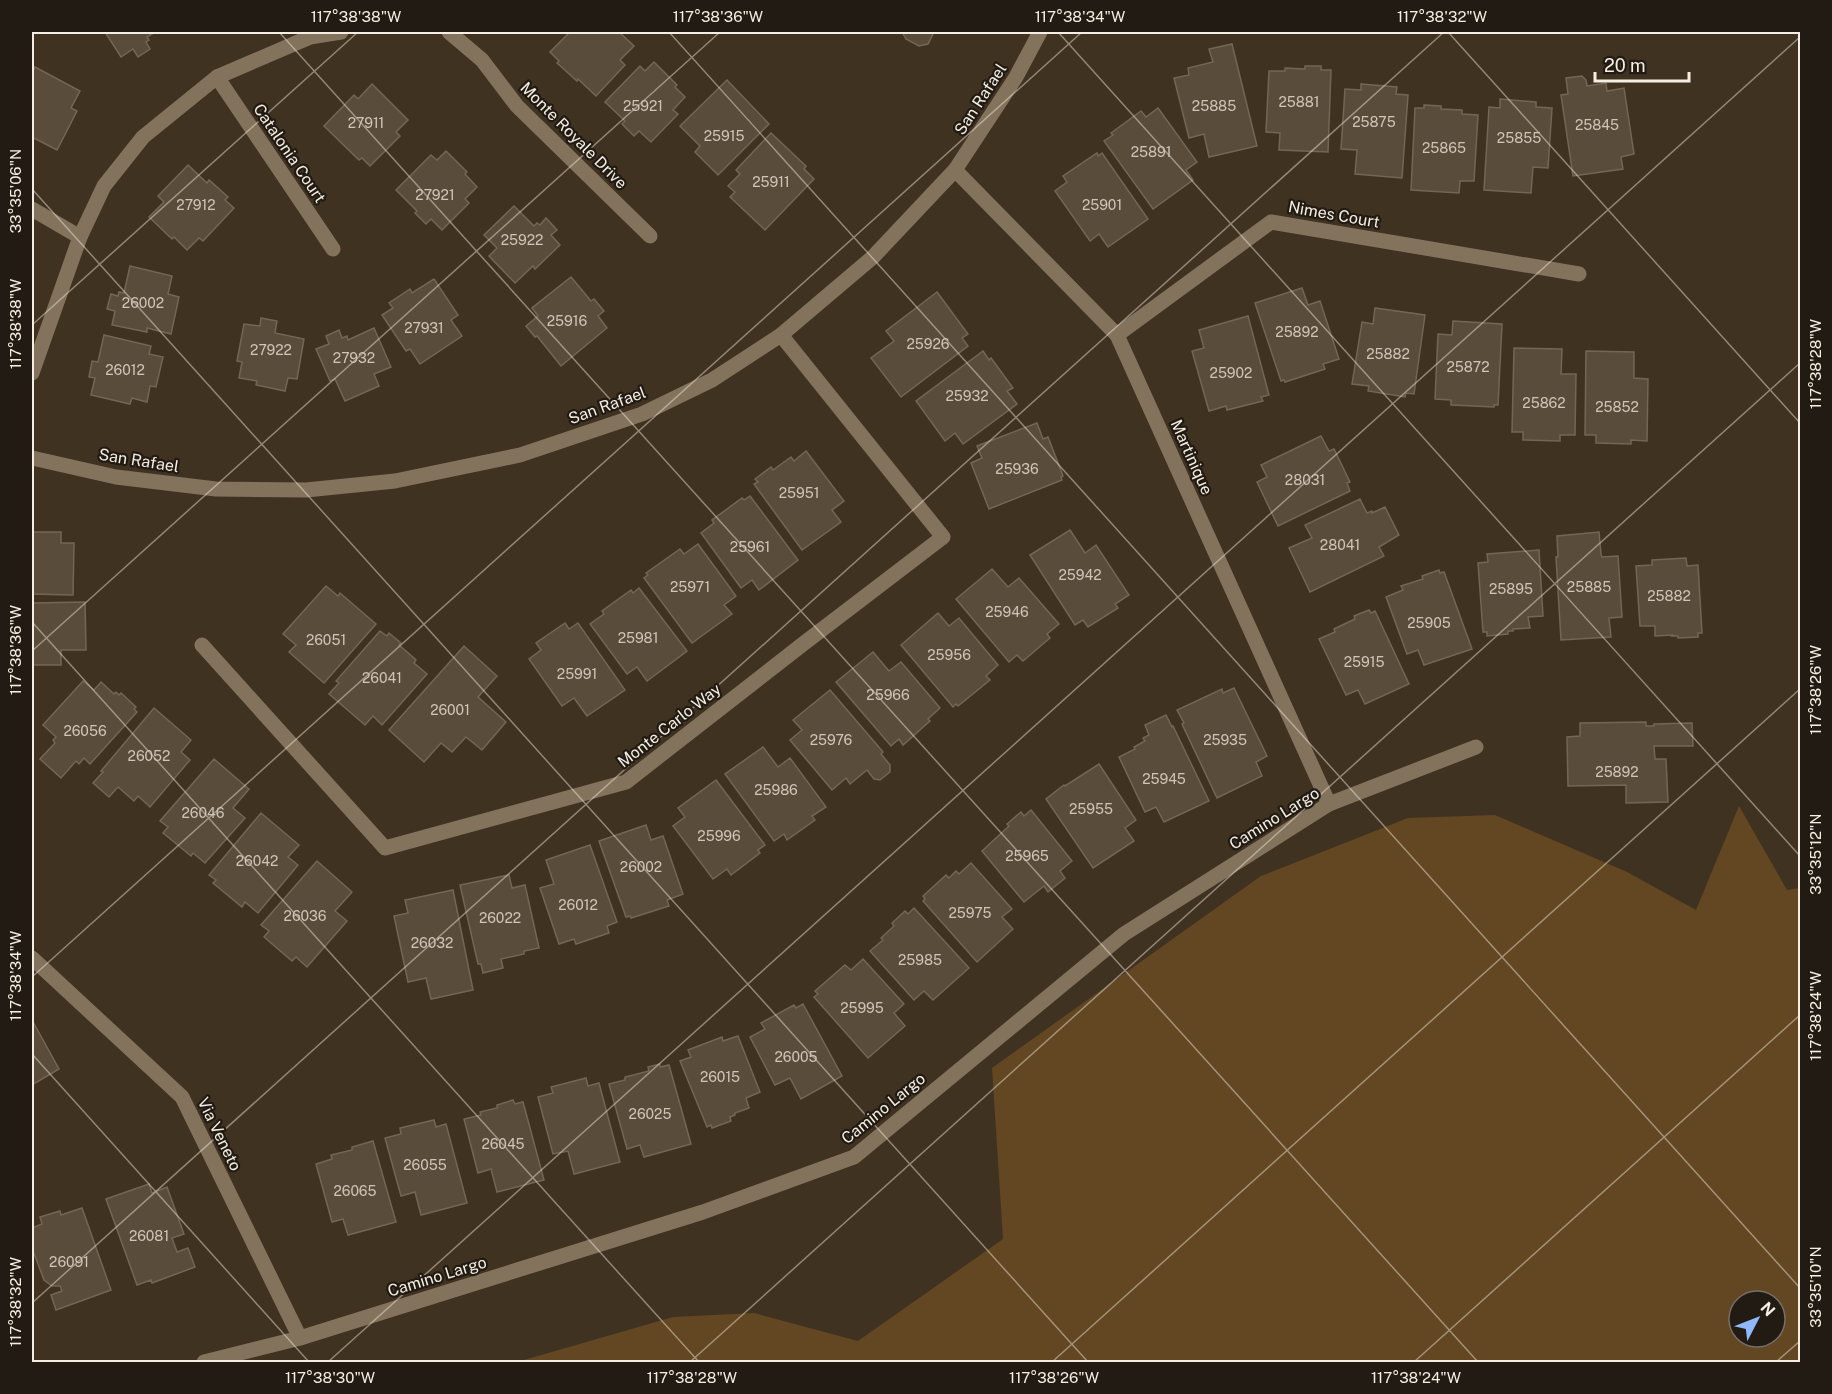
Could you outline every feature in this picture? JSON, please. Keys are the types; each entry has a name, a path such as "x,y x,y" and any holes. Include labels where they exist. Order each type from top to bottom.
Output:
{"street":[{"path":"32,373 80,237 104,186 143,137 217,77 310,37 341,32"},
{"name":"Monte Royale Drive","path":"449,32 482,60 517,106 650,236"},
{"name":"San Rafael","path":"32,458 116,477 216,489 306,490 395,481 520,455 642,414 712,380 781,335 873,257 955,170 1016,77 1040,32"},
{"name":"Catalonia Court","path":"217,77 333,249"},
{"name":"Martinique","path":"955,170 1117,336 1329,804"},
{"path":"32,209 80,237"},
{"name":"Nimes Court","path":"1117,336 1271,222 1579,274"},
{"name":"Monte Carlo Way","path":"202,645 385,848 626,782 943,537 781,335"},
{"name":"Camino Largo","path":"204,1362 300,1338 703,1212 854,1157 1124,934 1329,804 1476,747"},
{"name":"Via Veneto","path":"32,958 182,1097 300,1338"}],"shaded area":[{"path":"1739,806 1787,890 1800,888 1800,1362 517,1362 673,1317 754,1313 858,1341 1003,1239 992,1068 1261,876 1408,818 1495,815 1627,872 1696,910"}],"building":[{"path":"105,32 155,32 147,37 149,40 146,42 150,49 138,57 133,49 121,57"},
{"path":"570,32 619,32 634,46 620,60 625,65 596,96 557,63 559,61 550,52"},
{"path":"902,32 934,32 928,44 919,46 906,39"},
{"path":"1232,44 1257,146 1209,157 1204,134 1189,138 1174,78 1189,75 1188,68 1213,62 1209,49"},
{"path":"654,62 677,85 675,87 685,97 673,110 678,114 651,142 639,131 634,136 622,124 625,121 605,102 640,66 645,71"},
{"path":"1305,66 1321,66 1321,70 1331,70 1328,152 1279,150 1280,133 1266,132 1269,71 1285,71 1285,68 1305,69"},
{"path":"35,67 80,91 71,108 77,111 57,150 32,137 32,73"},
{"path":"1582,76 1587,86 1606,83 1607,91 1624,88 1634,154 1621,157 1623,169 1573,176 1561,95 1568,94 1566,78"},
{"path":"727,80 769,124 718,175 695,152 700,146 680,126"},
{"path":"372,84 408,120 396,132 400,136 370,166 362,158 359,160 324,126 354,95 358,99"},
{"path":"1361,84 1397,87 1396,94 1408,95 1402,178 1355,174 1357,150 1341,149 1345,89 1361,90"},
{"path":"1500,99 1536,102 1536,107 1552,108 1548,168 1533,167 1531,193 1484,190 1489,107 1500,108"},
{"path":"1424,105 1441,106 1441,109 1462,110 1462,114 1478,115 1474,181 1460,181 1459,193 1411,190 1415,108 1424,108"},
{"path":"1158,108 1197,162 1186,170 1193,180 1153,209 1104,141 1113,135 1111,133 1141,111 1146,117"},
{"path":"771,133 806,166 804,169 814,179 765,230 730,197 735,192 728,186 740,174 736,170"},
{"path":"446,151 467,172 465,174 477,187 465,199 469,203 442,230 431,219 426,224 415,213 417,211 396,190 431,155 437,160"},
{"path":"1097,153 1098,156 1102,153 1148,219 1108,247 1099,234 1090,241 1055,191 1067,182 1063,176"},
{"path":"188,165 207,183 209,180 228,197 225,200 234,208 203,241 199,238 187,250 149,217 164,202 158,196"},
{"path":"514,206 534,226 537,223 540,225 546,218 557,230 551,235 560,245 535,269 533,266 515,283 489,256 497,248 484,235"},
{"path":"130,266 172,276 168,294 179,297 171,334 147,328 147,332 112,325 115,311 107,309 111,294 118,296 119,292 124,293"},
{"path":"571,277 591,301 594,299 604,311 598,316 607,328 561,366 526,326 538,316 532,308"},
{"path":"434,279 458,315 451,320 462,336 420,364 410,349 406,351 382,315 393,308 389,303 410,289 412,293"},
{"path":"1302,288 1308,305 1320,301 1339,359 1323,364 1325,369 1285,382 1281,381 1255,303"},
{"path":"937,292 968,334 962,338 968,346 901,397 871,358 894,341 886,331"},
{"path":"1375,308 1425,315 1414,394 1406,393 1405,397 1368,391 1369,386 1352,384 1362,322 1373,324"},
{"path":"1248,316 1269,395 1261,397 1263,401 1227,410 1226,406 1209,411 1192,351 1204,348 1199,330"},
{"path":"261,318 277,321 275,333 304,339 297,379 288,378 285,391 256,385 257,381 239,378 242,362 237,361 244,324 260,326"},
{"path":"1453,321 1502,324 1498,405 1494,407 1451,405 1451,400 1435,399 1438,334 1452,335"},
{"path":"374,328 391,367 374,374 379,386 345,401 335,379 330,381 316,349 329,344 326,336 339,330 342,338 347,336 348,340"},
{"path":"104,335 151,346 149,354 163,357 156,387 150,386 147,402 132,398 130,404 91,395 95,378 89,377 92,361 98,362"},
{"path":"1514,348 1562,349 1561,374 1576,374 1575,435 1560,435 1560,441 1523,440 1523,432 1512,432"},
{"path":"983,351 989,360 991,358 1013,388 1007,391 1017,404 963,444 955,433 945,441 916,401"},
{"path":"1586,351 1634,352 1634,378 1648,379 1647,441 1631,440 1631,444 1596,443 1596,435 1585,435"},
{"path":"1037,423 1043,439 1048,437 1063,476 1062,480 989,509 971,463 982,458 977,446"},
{"path":"1321,436 1329,451 1334,449 1350,482 1347,483 1350,491 1278,526 1257,482 1267,477 1261,465"},
{"path":"806,451 844,501 832,510 841,522 802,550 754,484 758,482 755,479 771,467 773,470 791,457 794,461"},
{"path":"750,496 798,560 759,590 752,580 741,588 701,533 714,523 712,520 742,498 744,500"},
{"path":"1360,499 1367,513 1385,507 1399,535 1379,547 1384,556 1310,592 1289,548 1312,538 1305,525"},
{"path":"1070,530 1085,553 1096,545 1129,595 1115,604 1118,608 1088,627 1083,620 1075,625 1030,555"},
{"path":"32,532 61,532 61,543 74,543 73,595 32,594"},
{"path":"1599,532 1602,557 1618,556 1622,617 1609,618 1611,637 1561,640 1556,557 1558,557 1557,536"},
{"path":"698,544 736,596 724,605 732,614 692,643 644,578 648,575 646,573 680,549 684,554"},
{"path":"1539,550 1543,616 1528,617 1530,628 1513,629 1513,631 1508,631 1508,634 1487,636 1487,632 1483,632 1478,563 1488,562 1487,554"},
{"path":"1686,558 1687,566 1698,565 1702,633 1698,633 1698,637 1655,636 1655,626 1640,626 1636,566 1652,565 1652,560"},
{"path":"992,569 1008,587 1019,578 1059,624 1047,634 1050,638 1023,661 1017,655 1009,662 956,599"},
{"path":"1439,570 1440,573 1444,572 1472,649 1424,665 1418,650 1407,654 1386,597 1403,590 1401,586 1423,579 1422,576"},
{"path":"326,586 338,596 340,593 376,624 324,683 289,652 296,645 283,634"},
{"path":"639,588 687,651 647,681 637,667 627,674 590,624 604,614 602,611 631,590 633,593"},
{"path":"85,602 86,650 61,650 61,665 32,665 32,603"},
{"path":"1369,610 1371,613 1375,611 1409,684 1365,704 1358,690 1346,695 1319,639 1355,619 1354,616"},
{"path":"938,613 949,626 959,618 998,665 986,676 990,680 958,706 956,704 953,707 901,645"},
{"path":"565,623 569,629 578,623 625,690 587,716 574,698 562,706 529,659 541,650 536,643"},
{"path":"380,631 387,636 389,633 401,643 399,645 416,660 414,663 427,674 382,725 373,716 365,725 329,694 339,683 336,681"},
{"path":"464,646 497,676 478,697 506,722 482,750 466,737 452,752 441,743 424,762 389,730"},
{"path":"873,652 889,671 901,662 940,708 928,719 930,721 903,745 899,739 891,746 836,682"},
{"path":"83,681 94,690 101,682 114,694 121,693 136,707 134,709 137,712 90,764 84,758 79,764 76,761 61,778 40,759 55,743 53,740 56,737 43,725"},
{"path":"1234,688 1267,756 1256,762 1262,776 1217,798 1177,710 1222,689 1223,693"},
{"path":"830,690 883,752 881,754 890,765 890,772 880,780 874,779 867,770 850,784 846,778 832,790 790,740 802,730 793,720"},
{"path":"154,708 191,740 181,752 190,760 150,807 138,796 134,801 118,787 109,797 93,783"},
{"path":"1166,715 1209,801 1164,822 1156,807 1145,812 1119,757 1145,741 1143,738 1149,735 1145,725"},
{"path":"1646,722 1646,726 1692,723 1693,746 1654,746 1655,759 1666,759 1668,802 1626,803 1626,785 1568,786 1567,737 1580,736 1580,723"},
{"path":"763,747 778,767 790,758 826,807 812,816 815,820 787,840 784,834 774,841 725,774"},
{"path":"214,759 249,789 233,808 245,818 205,863 193,853 191,856 163,833 168,827 160,821"},
{"path":"1099,764 1136,820 1125,828 1134,841 1093,868 1046,799"},
{"path":"716,780 765,845 758,850 760,853 731,875 727,869 713,879 673,826 685,817 678,808"},
{"path":"1031,810 1072,861 1060,871 1065,878 1048,892 1044,886 1024,902 982,851 1021,812 1024,816"},
{"path":"261,813 299,845 288,857 298,865 258,913 245,902 242,907 213,883 216,880 209,875"},
{"path":"646,825 651,840 663,836 683,894 667,900 669,906 631,918 626,917 599,841"},
{"path":"590,845 617,922 607,926 609,933 576,944 574,939 559,944 540,888 554,884 546,860"},
{"path":"317,861 352,892 335,911 347,921 307,967 296,957 292,961 264,937 269,931 261,925"},
{"path":"971,863 1012,909 1002,917 1013,929 977,962 923,901 925,899 923,896 946,875 949,878 956,871 959,874"},
{"path":"509,875 512,888 525,885 539,948 501,959 503,968 483,973 481,964 478,964 460,885"},
{"path":"453,890 473,990 431,999 426,978 408,982 394,916 408,913 405,900"},
{"path":"914,908 969,968 933,1000 924,991 914,1000 870,951 894,926 892,923 905,911 908,914"},
{"path":"863,959 904,1004 894,1013 905,1026 868,1058 814,997 818,994 815,991 845,965 851,970"},
{"path":"803,1004 842,1076 801,1099 790,1078 775,1085 750,1037 765,1029 761,1023 794,1005 796,1008"},
{"path":"32,1020 59,1069 32,1085"},
{"path":"738,1036 760,1092 746,1098 749,1108 735,1113 730,1117 731,1121 712,1128 711,1125 707,1127 680,1061 691,1057 688,1050 722,1037 723,1041"},
{"path":"660,1064 660,1067 669,1065 691,1144 644,1157 640,1145 627,1149 609,1084 649,1071 648,1067"},
{"path":"586,1078 588,1086 599,1083 620,1162 574,1174 568,1151 553,1154 538,1097 553,1093 551,1087"},
{"path":"513,1100 515,1104 523,1102 544,1180 497,1192 491,1169 478,1173 464,1119 481,1115 480,1112 497,1108 497,1105"},
{"path":"434,1120 436,1127 446,1124 467,1203 421,1215 415,1192 401,1196 385,1138 401,1134 400,1128"},
{"path":"373,1141 396,1222 348,1235 343,1219 332,1222 316,1164 332,1159 331,1155 352,1150 352,1147"},
{"path":"149,1184 152,1193 167,1187 184,1234 172,1238 177,1252 188,1248 195,1267 152,1283 151,1280 137,1285 106,1199"},
{"path":"82,1208 111,1290 56,1310 51,1295 62,1291 60,1286 52,1286 44,1280 32,1248 32,1228 42,1224 40,1217 60,1211 61,1215"}]}
